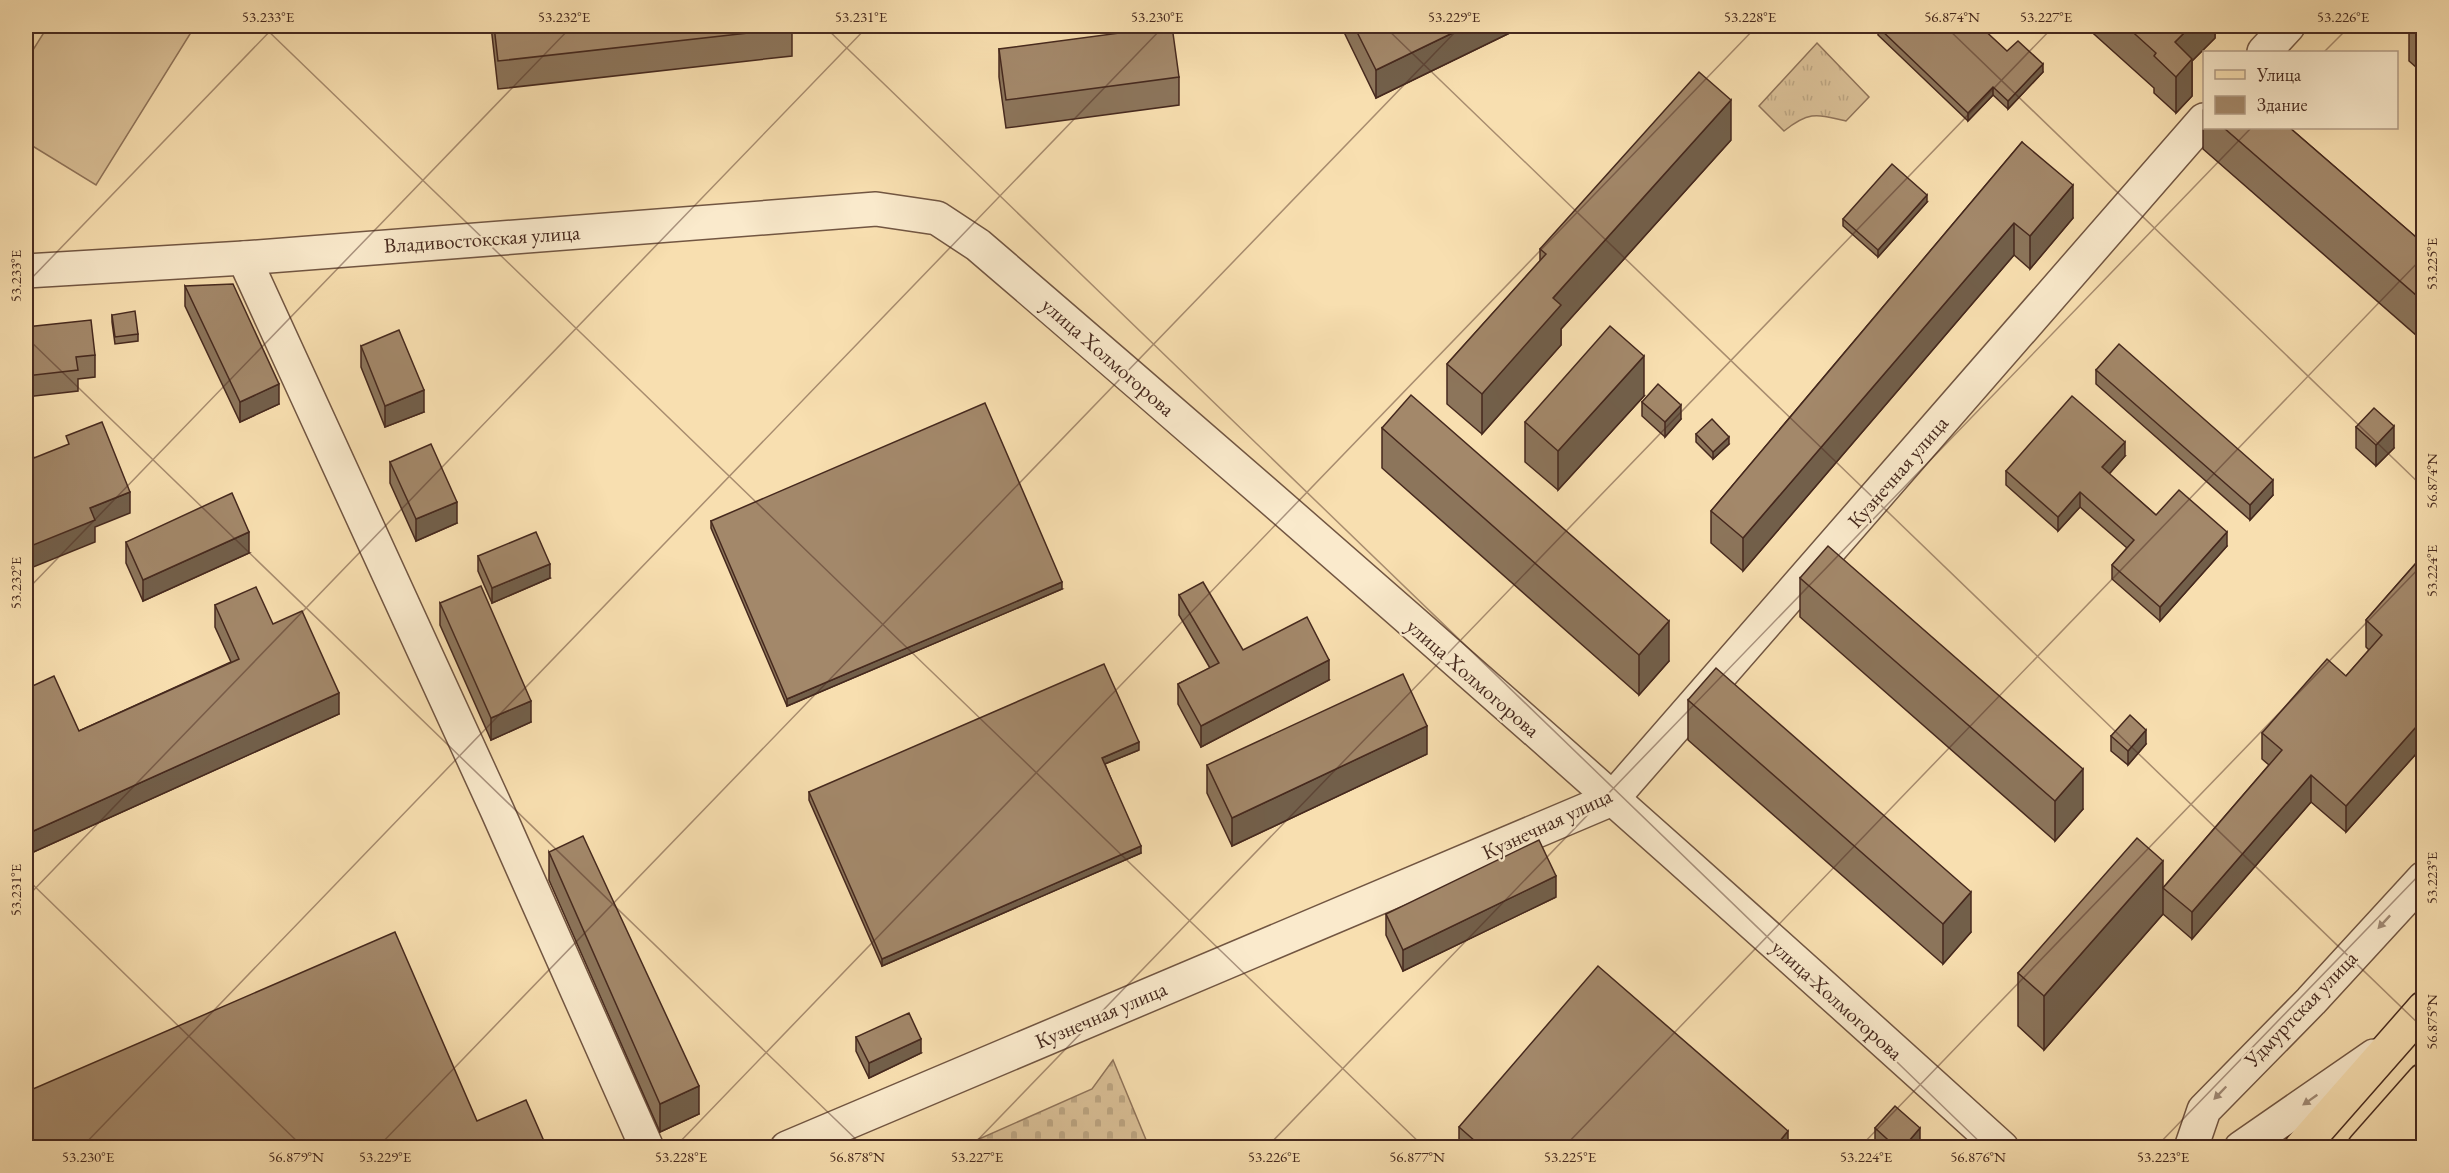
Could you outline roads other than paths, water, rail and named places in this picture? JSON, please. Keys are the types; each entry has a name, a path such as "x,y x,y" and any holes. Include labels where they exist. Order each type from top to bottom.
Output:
{"main road":[{"path":"2301,1148 2424,1008"},
{"path":"2364,1148 2424,1080"},
{"path":"2398,1148 2424,1089"}],"street":[{"path":"2265,51 2288,26"},
{"name":"Кузнечная улица","path":"787,1148 1612,800 2203,122"},
{"name":"Владивостокская улица","path":"26,271 244,258 876,208 937,218"},
{"name":"улица Холмогорова","path":"937,218 978,245 1071,325 1612,800 2002,1148"},
{"path":"244,258 498,810 647,1148"},
{"name":"Удмуртская улица","path":"2191,1148 2204,1110 2311,1001 2424,878"},
{"path":"2241,1148 2393,1043"}]}
